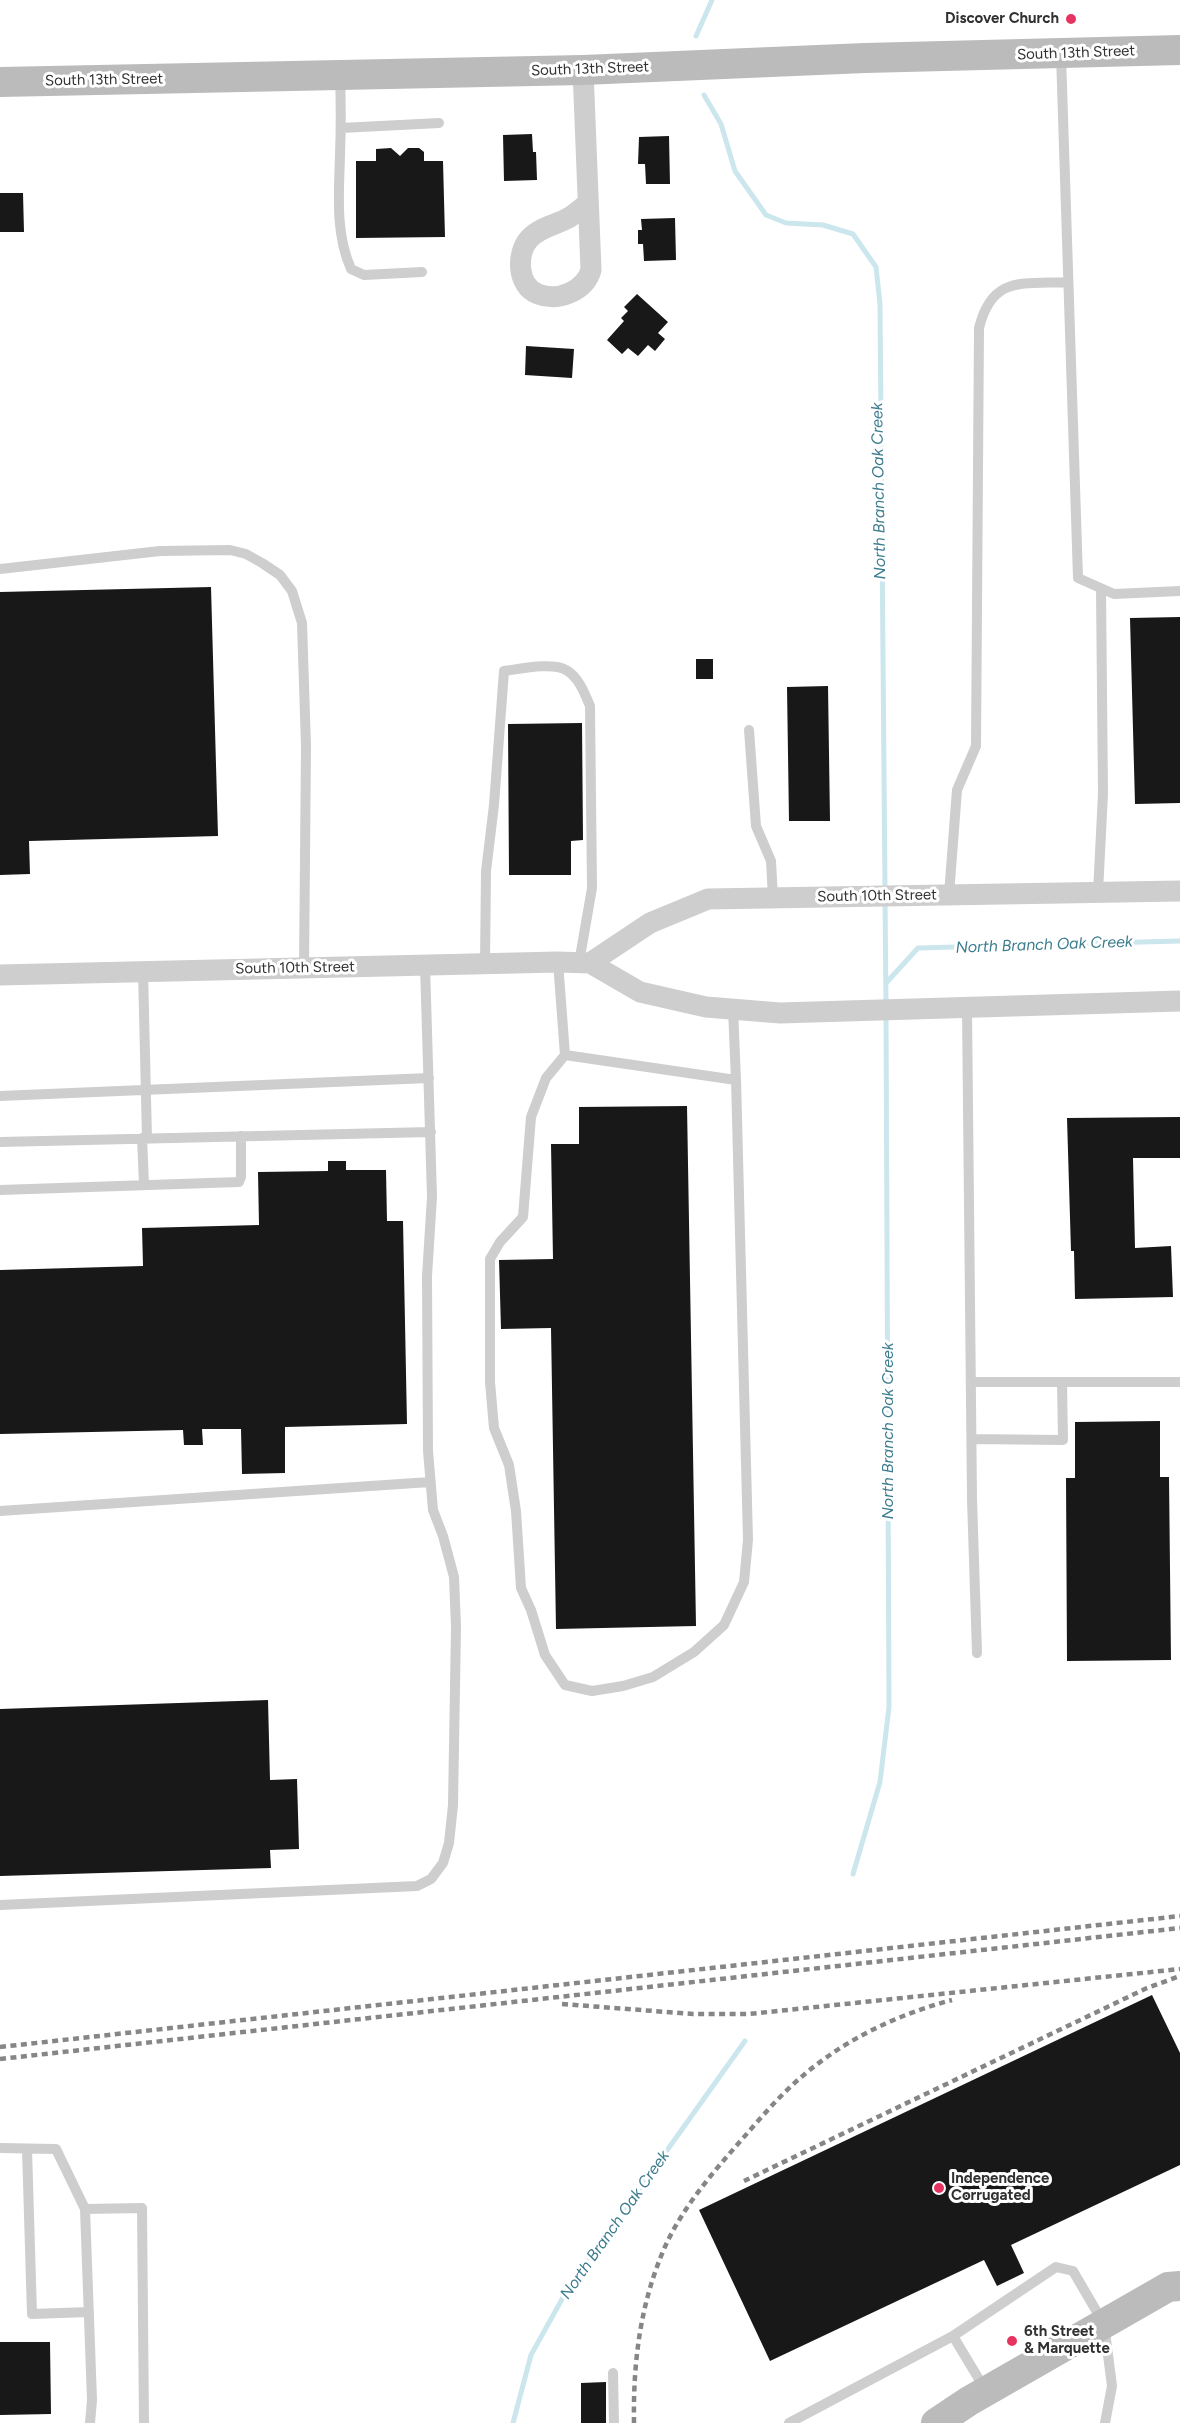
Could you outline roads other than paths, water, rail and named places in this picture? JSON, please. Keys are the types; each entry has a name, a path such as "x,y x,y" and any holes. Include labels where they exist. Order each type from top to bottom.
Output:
{"street":[{"name":"South 13th Street","path":"0,82 583,70 860,58 1180,50"},
{"path":"583,70 591,270 589,279 568,294 554,297 536,294 529,288 523,277 520,266 523,248 539,230 570,217 588,203"},
{"name":"South 10th Street","path":"585,963 650,923 708,899 1180,891"},
{"name":"South 10th Street","path":"0,975 558,962 585,963 640,992 706,1007 780,1013 1180,1001"},
{"path":"936,2423 980,2405 1104,2324 1168,2287 1180,2286"}],"lane":[{"path":"1061,53 1078,578 1114,594 1180,591"},
{"path":"340,76 341,244 351,269 364,274 422,272"},
{"path":"341,128 439,123"},
{"path":"949,895 957,790 976,746 979,328 984,308 999,290 1022,284 1067,282"},
{"path":"0,569 160,551 230,550 246,554 280,575 292,591 302,623 306,746 304,968"},
{"path":"1098,892 1103,794 1101,589"},
{"path":"485,963 486,871 494,805 504,671 545,667 566,670 581,686 590,706 592,888 585,963"},
{"path":"749,729 756,826 771,861 773,898"},
{"path":"558,962 566,1055 546,1078 531,1117 523,1217 500,1242 490,1258 490,1382 494,1428 509,1465 513,1488 521,1588 531,1610 545,1656 565,1685 592,1691 623,1686 652,1677 694,1652 724,1625 744,1582 748,1540 733,1010"},
{"path":"0,1905 417,1886 431,1879 443,1863 449,1843 453,1805 456,1627 454,1577 433,1510 430,1482 427,1276 432,1197 425,965"},
{"path":"143,971 146,1090 144,1184"},
{"path":"967,1008 977,1653"},
{"path":"566,1055 736,1080"},
{"path":"0,1096 429,1078"},
{"path":"0,1142 431,1132"},
{"path":"0,1190 239,1182 242,1177 241,1136"},
{"path":"971,1382 1180,1382"},
{"path":"972,1439 1063,1440 1062,1382"},
{"path":"0,1511 430,1482"},
{"path":"0,2148 56,2149 85,2209 92,2400 90,2423"},
{"path":"27,2149 32,2314 89,2312"},
{"path":"85,2209 142,2208 144,2423"},
{"path":"789,2423 953,2336 1056,2267 1072,2271 1104,2324 1112,2386 1105,2423"},
{"path":"953,2336 980,2405"},
{"path":"614,2373 614,2423"}],"waterway":[{"name":"North Branch Oak Creek","path":"696,36 712,0"},
{"name":"North Branch Oak Creek","path":"704,95 721,124 735,171 766,215 786,223 823,225 853,234 876,267 880,304 885,890"},
{"name":"North Branch Oak Creek","path":"885,899 886,1004"},
{"name":"North Branch Oak Creek","path":"886,983 918,948 1180,941"},
{"name":"North Branch Oak Creek","path":"853,1874 880,1782 889,1707 886,1013"},
{"name":"North Branch Oak Creek","path":"513,2423 531,2355 566,2292 745,2041"}],"railway":[{"path":"0,2047 1180,1916"},
{"path":"0,2059 1180,1928"},
{"path":"562,2004 693,2014 749,2014 1180,1969"},
{"path":"744,2181 1147,1988 1180,1976"},
{"path":"634,2423 637,2356 649,2291 664,2249 696,2194 771,2106 820,2062 840,2048 883,2025 905,2015 952,2000"}],"place":[{"name":"Discover Church","path":"1071,19"},
{"name":"Independence Corrugated","path":"939,2188"},
{"name":"6th Street & Marquette","path":"1012,2341"}]}
